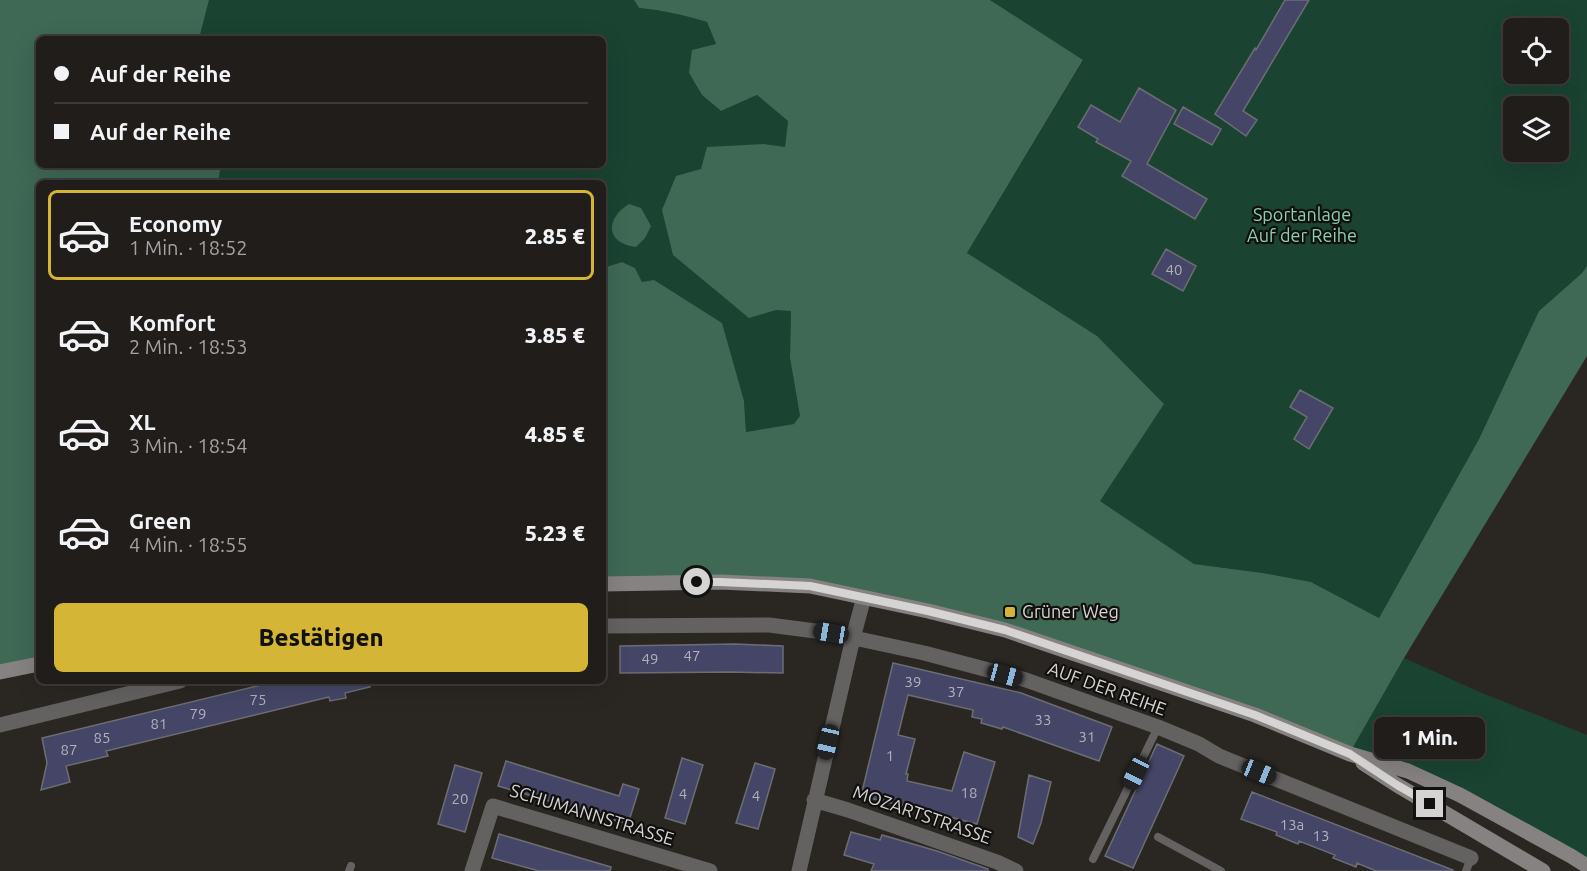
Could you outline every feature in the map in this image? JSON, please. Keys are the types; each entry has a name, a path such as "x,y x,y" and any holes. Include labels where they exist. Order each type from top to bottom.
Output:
{"main road":[{"name":"AUF DER REIHE","path":"606,584 720,582 810,586 1005,630 1255,715 1350,754 1408,771 1460,795 1587,866"},
{"path":"0,672 36,665"},
{"name":"AUF DER REIHE","path":"1350,754 1397,785 1544,871"}],"street":[{"path":"799,871 864,597"},
{"name":"AUF DER REIHE","path":"606,626 769,625 831,633 924,653 1026,680 1199,744 1218,756 1468,865"},
{"path":"0,726 168,684"},
{"name":"MOZARTSTRASSE","path":"814,801 848,810 987,858 1016,871"},
{"name":"SCHUMANNSTRASSE","path":"472,871 493,806 710,871"}],"lane":[{"path":"1093,859 1158,727"},
{"path":"1158,837 1221,871"}],"green space":[{"path":"0,0 209,0 200,36 36,36 36,168 220,168 218,180 36,180 36,663 0,670"},
{"path":"209,0 634,0 639,8 673,13 707,22 716,44 689,73 702,95 721,111 757,95 788,121 785,148 764,144 749,317 776,310 791,310 790,358 800,416 795,424 746,432 744,401 642,282 635,268 622,262 606,267 606,180 218,180 220,168 606,168 606,36 200,36"},
{"path":"634,0 990,0 1083,60 967,253 1097,336 1164,404 1100,501 1194,564 1311,582 1379,618 1479,439 1539,311 1587,266 1587,356 1404,658 1352,749 1253,710 813,581 606,580 606,267 622,262 635,268 642,282 654,280 722,323 744,401 746,432 794,424 800,416 790,358 791,311 776,310 749,318 673,255 662,210 676,176 701,169 707,147 764,144 785,147 788,121 757,95 721,111 702,95 689,73 692,50 716,44 707,22 673,13 639,8"},
{"name":"Sportanlage Auf der Reihe","path":"990,0 1587,0 1587,266 1539,311 1479,439 1379,618 1311,582 1194,564 1100,501 967,253 1083,61"},
{"path":"629,204 641,208 651,226 645,238 636,247 618,241 612,230 612,223 616,216"},
{"path":"1404,658 1482,693 1587,735 1587,863 1352,749"}],"building":[{"path":"1285,0 1309,0 1243,111 1257,120 1246,136 1215,114"},
{"path":"1139,88 1176,110 1147,164 1207,199 1195,219 1122,176 1131,161 1096,142 1098,139 1078,127 1091,105 1120,122"},
{"path":"1183,107 1221,129 1212,145 1174,124"},
{"path":"1166,249 1196,266 1183,291 1152,274"},
{"path":"1300,390 1333,408 1309,449 1294,439 1307,417 1290,407"},
{"path":"735,644 783,646 783,673 620,673 620,646"},
{"path":"893,663 1021,693 1112,727 1099,761 1003,727 1002,729 981,723 982,719 972,717 973,710 908,695 898,735 915,739 906,774 908,774 907,781 952,791 964,752 995,762 977,824 861,796"},
{"path":"266,684 370,684 370,687 345,693 346,698 330,701 329,697 106,751 108,756 66,766 70,782 41,790 47,763 42,738"},
{"path":"1157,744 1184,756 1133,868 1105,856"},
{"path":"682,758 703,765 685,824 665,818"},
{"path":"506,761 619,796 623,784 639,789 628,824 498,786"},
{"path":"755,763 775,769 758,829 736,823"},
{"path":"455,765 482,773 465,832 438,824"},
{"path":"1029,775 1051,782 1041,823 1033,844 1018,837"},
{"path":"1252,792 1453,870 1376,871 1357,863 1356,867 1333,858 1335,855 1299,841 1298,844 1276,835 1277,832 1241,819"},
{"path":"851,832 880,840 882,835 937,851 988,869 988,871 871,871 874,864 844,855"},
{"path":"499,834 611,867 610,871 539,871 492,858"}],"place":[{"name":"Grüner Weg","path":"1010,612"}],"route":[{"path":"697,582 810,586 1005,630 1255,715 1350,754 1430,804"}]}
